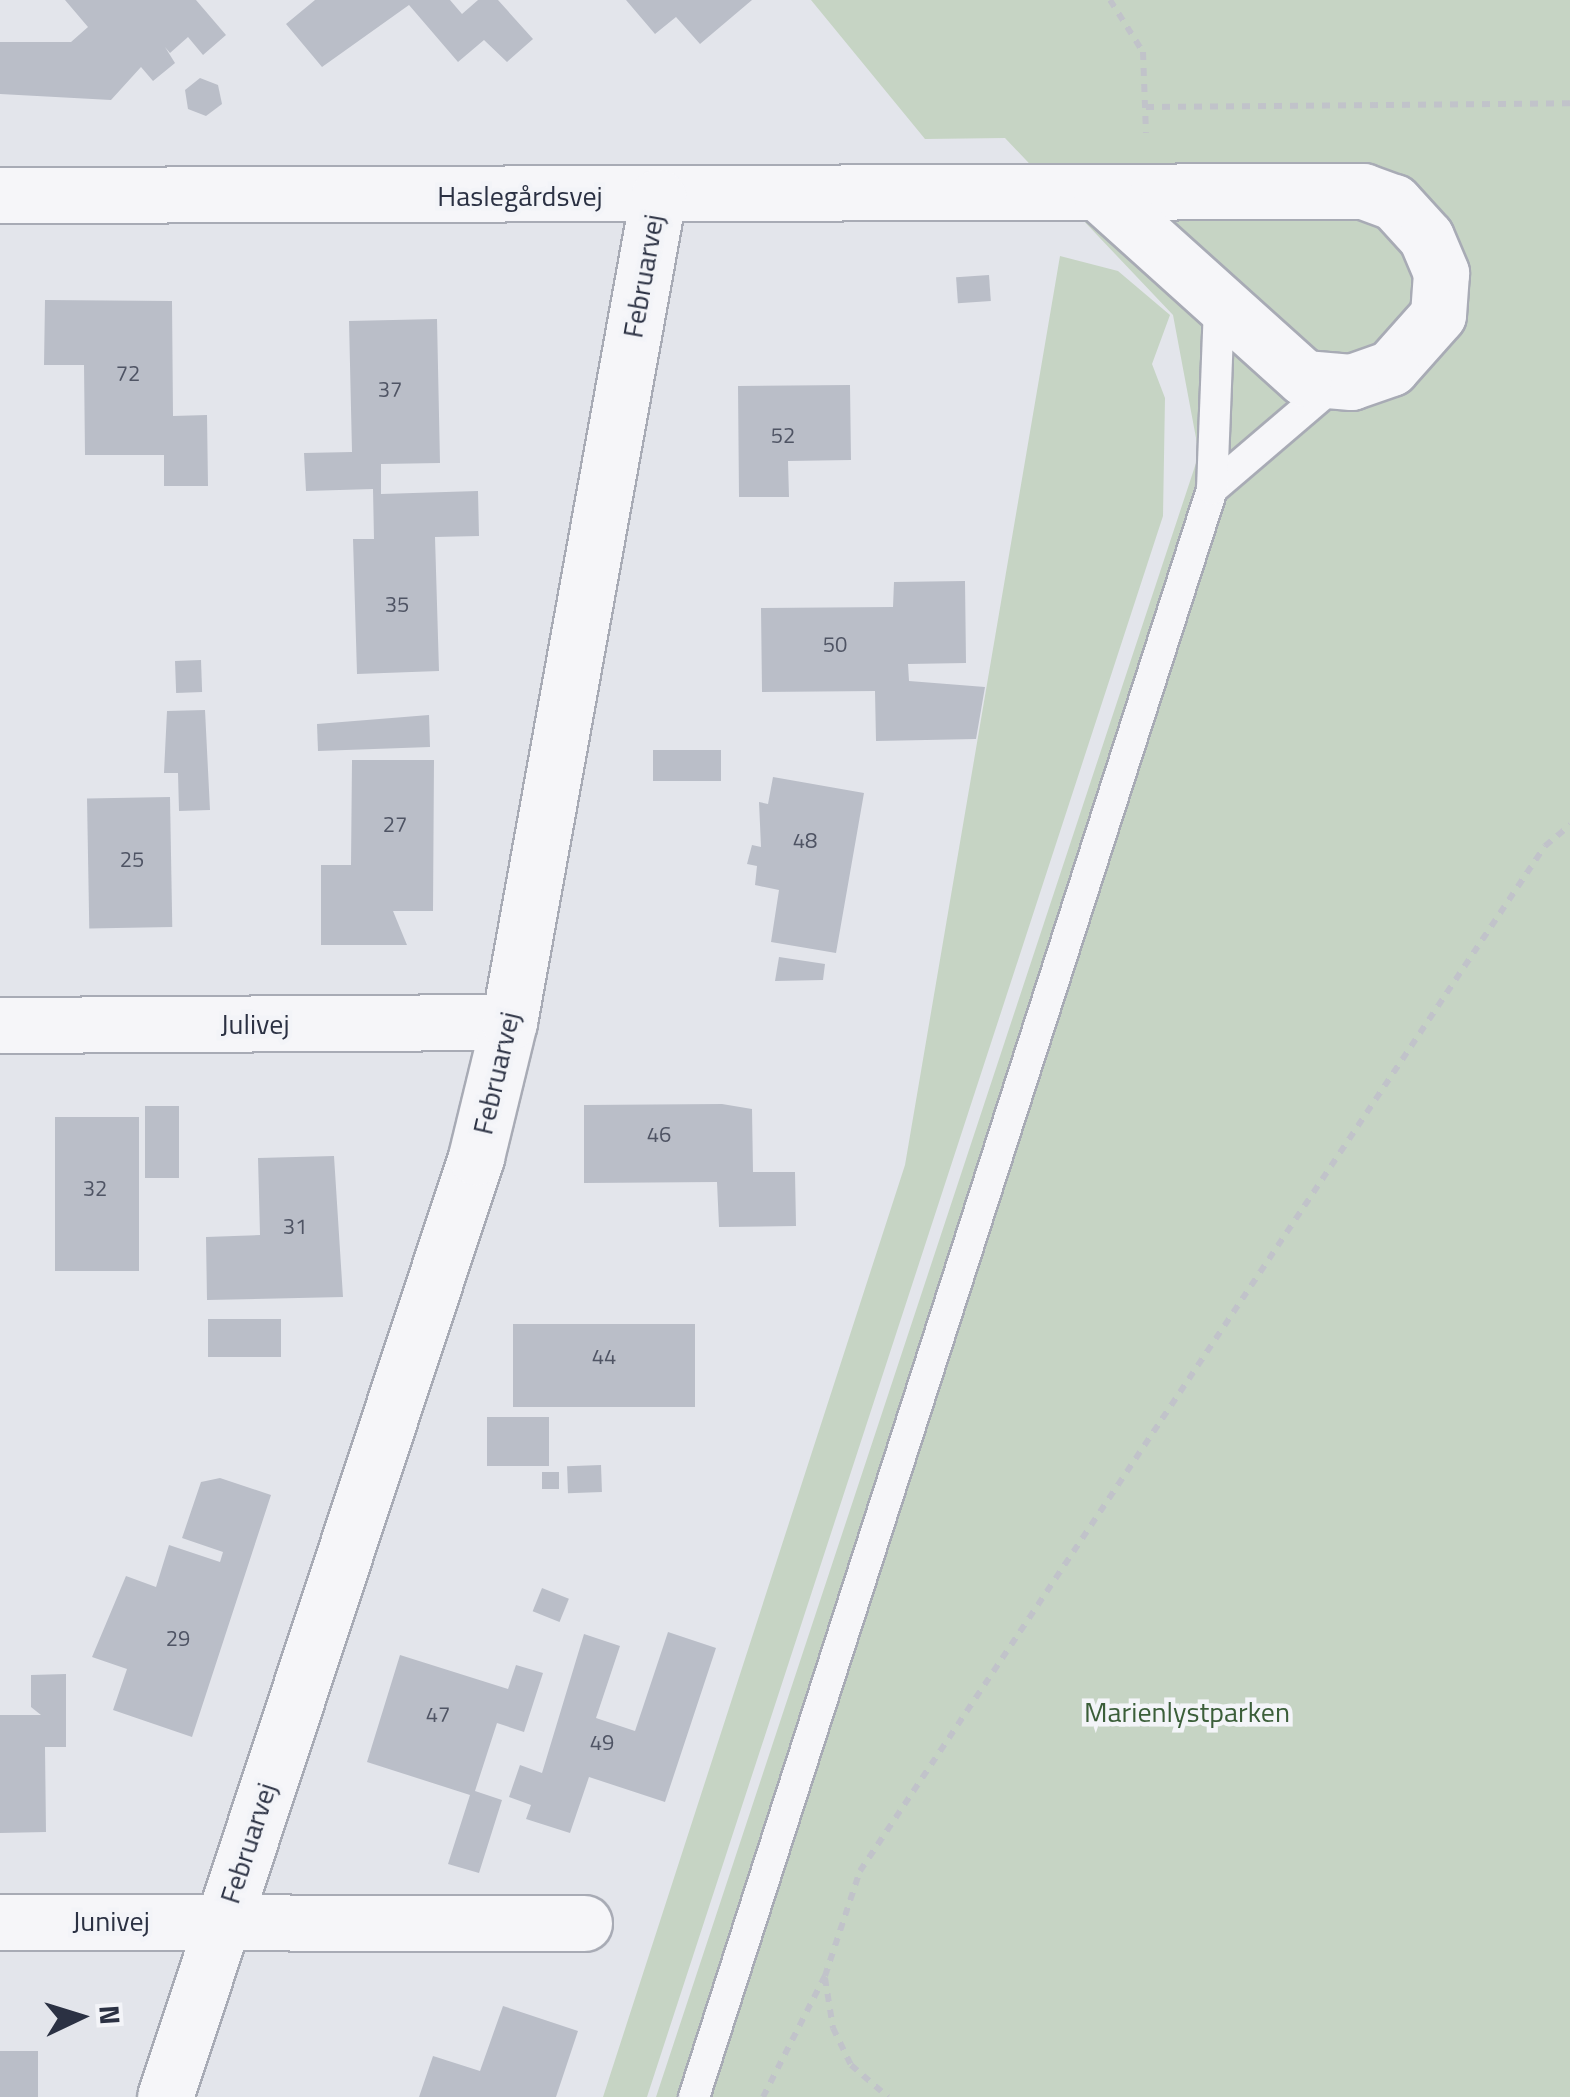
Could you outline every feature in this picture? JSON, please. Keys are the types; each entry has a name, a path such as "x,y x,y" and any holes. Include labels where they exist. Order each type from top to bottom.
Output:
{"street":[{"name":"Haslegårdsvej","path":"0,195 658,196 1363,190 1415,223 1441,273 1432,327 1391,368 1336,384"},
{"path":"1124,194 1219,306 1292,371 1336,384"},
{"name":"Februarvej","path":"165,2097 476,1156 509,1022 658,196"},
{"name":"Julivej","path":"0,1025 509,1022"},
{"name":"Februarvej","path":"222,1920 584,1924"},
{"name":"Junivej","path":"0,1922 222,1920"}],"lane":[{"path":"694,2097 1212,489 1219,306"},
{"path":"1212,489 1336,384"}],"path":[{"path":"1110,0 1143,52 1146,107 1124,194"},
{"path":"1146,107 1570,103"},
{"path":"763,2097 825,1976 860,1871 1545,846 1570,825"},
{"path":"825,1976 833,2028 851,2065 888,2097"}],"green space":[{"name":"Marienlystparken","path":"811,0 1570,0 1570,2097 656,2097 1199,454 1173,315 1005,138 925,139"},
{"path":"1060,256 1118,271 1170,315 1152,364 1165,398 1163,516 647,2097 603,2097 905,1165"}],"building":[{"path":"65,0 196,0 226,35 203,55 188,37 170,53 165,47 175,63 153,81 141,67 111,100 0,94 0,42 71,42 88,27"},
{"path":"315,0 450,0 462,14 478,0 498,0 533,39 507,62 484,40 458,62 409,5 322,67 286,24"},
{"path":"626,0 752,0 700,44 676,17 655,34"},
{"path":"200,78 218,85 222,104 206,116 188,109 185,90"},
{"path":"989,275 991,301 958,303 956,277"},
{"path":"45,300 172,301 173,416 207,415 208,486 164,486 164,455 85,455 84,365 44,365"},
{"path":"437,319 440,463 381,464 381,494 478,491 479,536 435,537 439,671 357,674 353,539 374,539 373,489 306,491 304,453 352,452 349,321"},
{"path":"850,385 851,460 788,461 789,497 739,497 738,386"},
{"path":"965,581 966,663 908,664 909,681 985,687 976,739 876,741 875,691 762,692 761,608 893,607 894,582"},
{"path":"201,660 202,692 176,693 175,661"},
{"path":"205,710 210,810 179,811 178,773 164,773 167,711"},
{"path":"429,715 430,747 318,751 317,724"},
{"path":"653,750 721,750 721,781 653,781"},
{"path":"352,760 434,760 433,911 393,911 407,945 321,945 321,865 351,865"},
{"path":"773,777 864,793 836,953 771,942 779,890 755,885 757,866 747,864 752,845 761,847 759,802 768,804"},
{"path":"170,797 172,927 89,928 87,798"},
{"path":"779,957 825,964 823,980 775,981"},
{"path":"722,1104 752,1109 753,1172 795,1172 796,1226 719,1227 717,1182 584,1183 584,1105"},
{"path":"145,1106 179,1106 179,1178 145,1178"},
{"path":"55,1117 139,1117 139,1271 55,1271"},
{"path":"334,1156 343,1297 207,1300 206,1237 260,1235 258,1158"},
{"path":"208,1319 281,1319 281,1357 208,1357"},
{"path":"513,1324 695,1324 695,1407 513,1407"},
{"path":"487,1417 549,1417 549,1466 487,1466"},
{"path":"601,1465 602,1492 568,1493 567,1466"},
{"path":"542,1472 559,1472 559,1489 542,1489"},
{"path":"220,1478 271,1495 192,1737 113,1710 127,1669 92,1657 126,1576 156,1587 169,1545 220,1562 223,1552 182,1538 201,1482"},
{"path":"542,1588 569,1599 560,1622 533,1611"},
{"path":"668,1632 716,1648 665,1802 589,1777 570,1833 526,1819 531,1805 509,1797 520,1765 542,1773 584,1634 620,1646 596,1718 635,1731"},
{"path":"400,1655 508,1689 516,1665 543,1673 524,1732 497,1723 475,1791 502,1800 479,1873 448,1864 470,1795 367,1762"},
{"path":"66,1674 66,1747 45,1747 46,1832 0,1833 0,1715 41,1715 31,1707 31,1675"},
{"path":"503,2006 578,2031 556,2097 419,2097 433,2056 480,2071"},
{"path":"0,2051 38,2051 38,2097 0,2097"}]}
